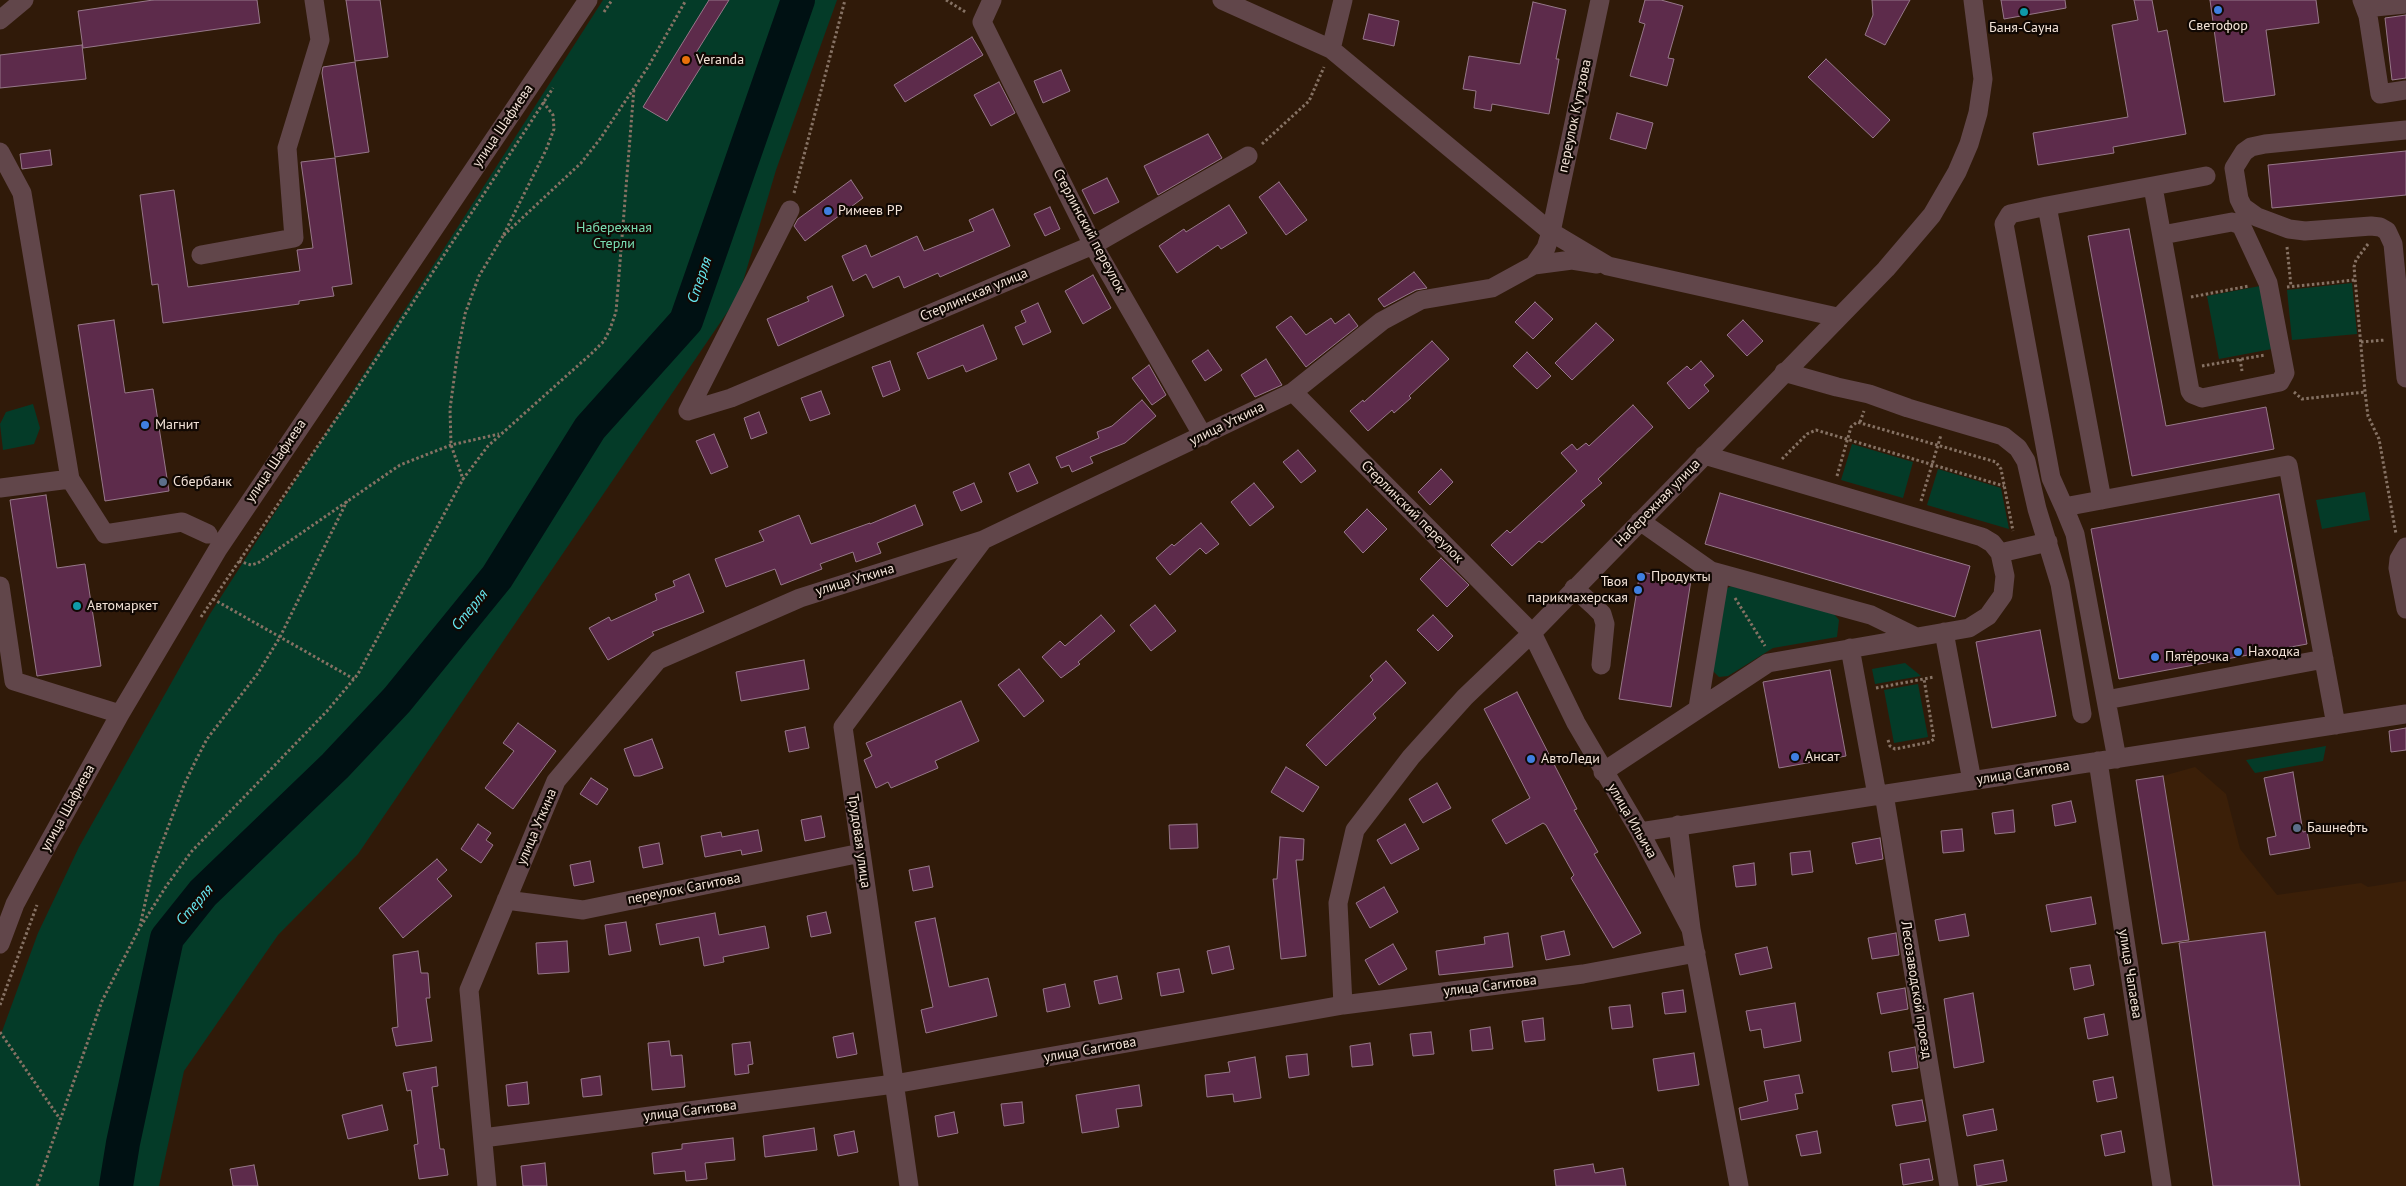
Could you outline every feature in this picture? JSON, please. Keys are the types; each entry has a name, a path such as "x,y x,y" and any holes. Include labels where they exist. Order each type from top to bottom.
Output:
{"street":[{"path":"0,20 24,0"},
{"path":"201,254 294,238 287,148 320,40 314,0"},
{"name":"улица Шафиева","path":"0,944 7,900 241,514 588,0"},
{"path":"982,22 992,0"},
{"path":"1222,0 1331,49 1550,232 1608,266"},
{"path":"1331,49 1343,0"},
{"name":"переулок Кутузова","path":"1550,232 1600,0"},
{"name":"Набережная улица","path":"1343,1006 1338,903 1355,830 1410,757 1465,697 1532,633 1907,246 1932,215 1957,172 1969,144 1978,113 1983,80 1973,0"},
{"path":"2406,4 2363,4 2380,94 2406,90"},
{"name":"Стерлинский переулок","path":"982,22 1094,245 1203,436"},
{"path":"2406,130 2251,147 2244,152 2234,168 2239,200 2243,207 2257,217 2285,228 2314,231 2370,226 2380,227 2390,236 2393,244 2406,378"},
{"path":"0,152 22,193 70,479 105,534 182,522 208,534"},
{"name":"Стерлинская улица","path":"790,210 688,411 731,398 1094,245 1248,156"},
{"name":"улица Чапаева","path":"2162,1186 2107,760 2106,700 2075,534 2051,478 2004,224 2010,214 2206,176"},
{"path":"2153,186 2162,236 2174,300 2190,391 2196,397 2202,398 2276,384 2284,378 2276,287 2242,228 2232,222 2162,236"},
{"path":"2047,206 2102,500"},
{"name":"улица Уткина","path":"487,1186 469,990 556,781 658,660 800,598 983,540 1203,436 1293,392 1382,321 1421,300 1492,288 1534,265 1546,248 1550,232"},
{"path":"1534,265 1572,260 1608,266 1837,317"},
{"path":"1784,372 1869,394 2003,436 2018,448 2026,461 2037,509 2060,584 2082,714"},
{"name":"Стерлинский переулок","path":"1293,392 1532,633"},
{"path":"1603,772 1760,667 1775,661 1969,628 1980,622 1998,603 2005,582 2000,553 1992,543 1982,537 1704,455"},
{"path":"2064,507 2288,465 2336,725"},
{"path":"0,488 70,479"},
{"path":"1640,521 1699,564 1720,574 1871,615 1916,637"},
{"name":"Трудовая улица","path":"909,1186 843,727 983,540"},
{"path":"2000,553 2048,542"},
{"path":"2404,549 2398,568 2406,609"},
{"path":"1698,708 1720,574"},
{"path":"0,586 3,631 14,681 120,714"},
{"path":"1574,588 1598,610 1605,624 1601,664"},
{"path":"1944,632 1972,781"},
{"name":"улица Ильича","path":"1532,633 1576,723 1603,772 1640,832 1691,929"},
{"name":"Лесозаводской проезд","path":"1850,648 1881,795 1948,1186"},
{"path":"2106,700 2324,658"},
{"name":"улица Сагитова","path":"1640,832 2406,714"},
{"name":"улица Ильича","path":"1678,825 1691,929 1739,1186"},
{"name":"переулок Сагитова","path":"506,900 583,910 861,853"},
{"name":"улица Сагитова","path":"483,1138 894,1084 1343,1006 1583,974 1696,953"}],"path":[{"path":"602,16 612,0"},
{"path":"503,236 581,163 634,88 686,0"},
{"path":"790,210 845,0"},
{"path":"946,0 982,22"},
{"path":"1248,156 1309,101 1331,49"},
{"path":"197,624 354,393 554,87"},
{"path":"37,1186 102,1001 139,929 166,885 191,852 327,711 354,680 463,479 488,446 604,341 616,312 634,88"},
{"path":"463,479 452,445 450,409 465,314 479,276 503,236 554,129 553,115 544,102 527,91"},
{"path":"2380,227 2356,260 2355,280 2368,416 2379,439 2396,538 2404,549"},
{"path":"2285,228 2291,286"},
{"path":"2174,300 2276,287 2355,280"},
{"path":"2361,342 2402,338"},
{"path":"2186,369 2281,352"},
{"path":"2293,390 2302,399 2365,392"},
{"path":"1920,506 1945,419"},
{"path":"1835,481 1852,425 1860,422 1998,463 2014,534 2005,531"},
{"path":"1782,464 1782,460 1812,431 2004,486"},
{"path":"239,561 252,565 258,563 400,465 452,445 500,434"},
{"path":"139,929 153,868 184,785 196,760 208,739 258,673 280,637 347,501"},
{"path":"1720,574 1775,661"},
{"path":"213,599 354,680"},
{"path":"1858,692 1952,674"},
{"path":"1887,735 1890,746 1895,749 1930,742 1934,739 1924,679"},
{"path":"1878,688 1880,697"},
{"path":"0,1005 42,896"},
{"path":"0,1032 60,1119"}],"shaded area":[{"path":"2195,767 2226,794 2240,849 2277,895 2361,883 2368,887 2406,881 2406,1186 2213,1186 2179,944 2162,944 2136,780 2163,776"}],"green space":[{"name":"Набережная Стерли","path":"603,0 837,0 776,170 739,295 358,854 278,935 184,1071 159,1186 0,1186 0,1037 38,933 79,847 210,614"},
{"path":"2352,283 2357,334 2292,340 2287,290"},
{"path":"2260,286 2272,349 2219,359 2207,296"},
{"path":"33,404 40,428 34,444 3,450 0,424 6,412"},
{"path":"1852,444 1913,462 1903,498 1841,480"},
{"path":"1938,469 2001,488 2009,529 1927,505"},
{"path":"2365,492 2370,520 2322,529 2316,500"},
{"path":"1731,586 1834,614 1839,620 1837,637 1773,648 1728,676 1719,677 1711,669 1726,589"},
{"path":"1905,663 1921,676 1875,684 1872,669"},
{"path":"1918,684 1928,737 1894,743 1884,690"},
{"path":"2326,746 2323,761 2255,773 2246,760"}],"building":[{"path":"153,0 257,0 260,23 83,48 78,11"},
{"path":"346,0 380,0 388,57 355,61"},
{"path":"709,0 729,0 694,56 704,62 667,121 643,107"},
{"path":"1645,0 1661,0 1683,6 1668,58 1674,59 1667,86 1630,76 1645,24 1639,22"},
{"path":"1872,0 1910,0 1885,45 1865,35 1873,15"},
{"name":"Баня-Сауна","path":"2001,0 2065,0 2066,8 2004,19"},
{"path":"2134,0 2152,0 2158,32 2167,30 2186,134 2113,147 2114,153 2038,165 2033,133 2128,117 2112,25 2138,20"},
{"path":"2210,0 2316,0 2319,23 2266,30 2275,95 2224,102"},
{"path":"1533,2 1566,10 1556,59 1559,59 1549,114 1492,104 1491,111 1474,108 1476,91 1463,89 1469,56 1520,64"},
{"path":"1369,14 1399,21 1394,46 1363,39"},
{"path":"2406,15 2406,78 2392,80 2385,18"},
{"path":"972,37 983,55 905,102 894,85"},
{"path":"82,45 86,79 0,88 0,55"},
{"path":"1826,59 1890,120 1873,138 1808,77"},
{"path":"355,62 369,152 335,157 322,73 323,67"},
{"path":"1061,70 1070,91 1043,103 1034,81"},
{"path":"999,82 1015,113 991,126 974,95"},
{"path":"1617,113 1653,123 1646,149 1610,139"},
{"path":"1208,134 1222,158 1158,195 1144,166"},
{"path":"50,150 52,165 22,169 20,154"},
{"path":"2406,151 2406,195 2272,208 2268,165"},
{"path":"335,158 352,284 332,287 334,296 299,301 299,304 163,323 158,284 152,285 140,195 174,190 188,287 300,271 297,250 313,248 301,162"},
{"path":"1107,178 1119,202 1094,214 1082,190"},
{"path":"851,180 863,198 805,241 794,226 798,219"},
{"path":"1279,182 1307,220 1286,235 1259,197"},
{"path":"1229,205 1247,233 1221,249 1218,245 1177,273 1159,246 1184,229 1186,232"},
{"path":"1050,207 1060,229 1045,236 1034,214"},
{"path":"993,209 1010,246 940,277 938,273 904,288 899,276 873,288 866,274 853,281 842,256 866,245 871,257 917,236 924,251 974,231 969,220"},
{"path":"2129,229 2166,426 2266,407 2274,449 2132,476 2088,236"},
{"path":"1414,272 1427,288 1416,290 1384,307 1378,299"},
{"path":"1093,275 1111,308 1083,324 1065,291"},
{"path":"832,286 844,316 778,346 767,319 809,301 807,297"},
{"path":"1535,302 1553,319 1533,339 1515,322"},
{"path":"1038,303 1051,332 1023,345 1015,327 1026,322 1021,311"},
{"path":"1349,314 1358,326 1306,367 1276,327 1291,316 1306,335 1331,318 1335,324"},
{"path":"114,320 125,393 153,389 169,491 105,501 78,325"},
{"path":"1743,320 1763,341 1747,356 1727,335"},
{"path":"1596,323 1614,340 1572,380 1555,363"},
{"path":"983,325 997,359 966,372 963,365 928,379 917,353"},
{"path":"1432,341 1449,359 1409,396 1411,398 1394,413 1392,410 1368,431 1350,411 1363,400 1364,402"},
{"path":"1208,350 1222,370 1205,381 1192,361"},
{"path":"1527,352 1551,376 1537,389 1513,366"},
{"path":"1266,359 1282,385 1255,397 1241,375"},
{"path":"890,361 900,390 883,397 872,367"},
{"path":"1701,361 1714,376 1704,385 1709,391 1689,409 1667,383 1687,366 1691,370"},
{"path":"1149,365 1166,395 1152,405 1132,378"},
{"path":"821,391 830,414 810,421 801,398"},
{"path":"1142,400 1156,416 1125,443 1090,457 1093,463 1072,472 1069,465 1061,468 1056,457 1099,438 1097,432 1112,426"},
{"path":"1633,405 1653,427 1598,479 1602,483 1581,501 1585,505 1542,543 1539,541 1512,566 1491,545 1507,530 1510,533 1577,471 1561,453 1572,444 1577,450 1586,443 1589,446"},
{"path":"759,412 767,433 751,439 744,418"},
{"path":"714,434 728,467 711,474 696,441"},
{"path":"1298,450 1316,471 1301,483 1283,462"},
{"path":"1029,464 1038,483 1017,492 1009,473"},
{"path":"1441,469 1453,482 1430,505 1418,492"},
{"path":"974,483 982,502 961,511 953,492"},
{"path":"1254,483 1274,507 1250,526 1231,502"},
{"path":"1720,493 1970,566 1955,617 1705,544"},
{"path":"2279,494 2307,644 2119,679 2091,529"},
{"path":"46,495 57,568 85,564 101,666 37,676 10,500"},
{"path":"915,505 923,525 877,543 881,553 856,562 853,552 820,564 822,569 781,585 775,569 726,587 715,559 764,541 759,531 799,515 811,544 870,524"},
{"path":"1367,509 1387,529 1363,553 1344,532"},
{"path":"1201,523 1219,544 1206,554 1200,548 1170,575 1156,558 1172,544 1174,546"},
{"path":"1441,558 1469,585 1447,607 1420,579"},
{"path":"1640,572 1691,580 1671,707 1619,699"},
{"path":"689,574 704,612 652,632 654,635 608,660 589,628 609,617 611,621 657,600 655,594 675,586 673,581"},
{"path":"1155,605 1176,631 1151,651 1130,625"},
{"path":"1101,615 1115,631 1078,662 1080,664 1061,678 1042,657 1060,641 1065,646"},
{"path":"1433,615 1453,636 1438,651 1417,630"},
{"path":"2040,630 2056,716 1992,728 1976,642"},
{"path":"804,660 809,689 741,701 736,672"},
{"path":"1386,661 1406,683 1373,714 1376,718 1326,766 1306,745 1373,680 1370,676"},
{"path":"1019,669 1044,701 1024,717 998,685"},
{"path":"1830,670 1846,756 1779,768 1763,682"},
{"path":"1517,692 1577,809 1574,810 1598,852 1594,854 1641,933 1613,948 1571,878 1574,875 1546,825 1543,823 1506,844 1492,820 1530,798 1484,709"},
{"path":"961,701 979,741 935,761 938,768 891,788 888,782 876,788 864,760 872,756 866,743"},
{"path":"518,723 556,751 513,809 485,788 514,751 503,743"},
{"path":"805,727 809,748 789,752 785,731"},
{"path":"2406,728 2406,750 2391,752 2389,731"},
{"path":"652,739 663,768 640,776 634,776 624,749"},
{"path":"1286,767 1319,787 1303,812 1271,792"},
{"path":"2293,772 2303,832 2307,831 2310,848 2270,855 2267,838 2276,836 2264,778"},
{"path":"2163,776 2189,940 2162,944 2136,780"},
{"path":"591,778 608,789 597,805 580,794"},
{"path":"1437,783 1451,808 1423,823 1409,799"},
{"path":"2071,801 2076,822 2055,826 2052,805"},
{"path":"2013,810 2015,832 1995,834 1992,813"},
{"path":"821,816 825,837 805,841 801,820"},
{"path":"478,824 491,833 486,840 493,845 481,863 461,849"},
{"path":"1197,824 1198,848 1170,849 1169,825"},
{"path":"1405,824 1419,849 1391,864 1377,840"},
{"path":"1962,829 1964,851 1943,853 1941,831"},
{"path":"758,830 762,851 742,855 741,850 705,857 701,836 721,832 722,837"},
{"path":"1280,837 1304,839 1303,860 1296,860 1306,956 1281,959 1273,879 1277,879"},
{"path":"1880,838 1883,859 1856,864 1852,843"},
{"path":"659,843 663,864 643,868 639,847"},
{"path":"1810,851 1813,872 1792,875 1790,853"},
{"path":"437,859 447,870 437,879 452,896 403,938 379,908"},
{"path":"590,861 594,882 574,886 570,865"},
{"path":"1754,863 1756,885 1736,887 1733,866"},
{"path":"929,866 933,887 913,891 909,870"},
{"path":"1384,887 1398,912 1370,928 1356,903"},
{"path":"2091,897 2096,924 2051,932 2046,905"},
{"path":"826,912 831,933 811,937 807,916"},
{"path":"715,913 719,935 765,926 769,948 723,957 724,962 704,966 699,937 660,945 656,924"},
{"path":"1965,914 1969,936 1939,941 1935,920"},
{"path":"935,918 949,987 988,978 997,1016 926,1033 921,1010 933,1007 915,922"},
{"path":"626,922 631,951 609,955 605,925"},
{"path":"1564,931 1570,955 1546,960 1541,936"},
{"path":"2265,932 2300,1186 2213,1186 2179,943"},
{"path":"1508,933 1513,967 1439,975 1436,951 1485,944 1484,937"},
{"path":"1896,933 1899,955 1872,959 1868,938"},
{"path":"567,941 569,972 538,974 536,943"},
{"path":"1393,944 1407,969 1379,985 1365,960"},
{"path":"1229,946 1234,969 1212,974 1207,951"},
{"path":"1767,947 1772,968 1740,975 1735,954"},
{"path":"418,951 421,973 428,973 430,998 426,998 432,1041 396,1046 392,1028 398,1027 393,955"},
{"path":"2090,965 2094,985 2074,990 2070,968"},
{"path":"1179,969 1184,992 1161,996 1157,973"},
{"path":"1117,976 1122,999 1099,1004 1094,981"},
{"path":"1065,984 1070,1007 1047,1012 1043,989"},
{"path":"1905,988 1908,1009 1881,1014 1877,993"},
{"path":"1683,990 1686,1012 1665,1014 1662,993"},
{"path":"1973,993 1984,1062 1954,1068 1944,999"},
{"path":"1795,1003 1801,1041 1764,1048 1761,1029 1750,1031 1746,1011"},
{"path":"1630,1005 1633,1027 1612,1029 1609,1007"},
{"path":"2104,1014 2108,1035 2088,1039 2084,1018"},
{"path":"1543,1018 1545,1040 1525,1042 1522,1021"},
{"path":"1490,1027 1493,1049 1472,1051 1470,1030"},
{"path":"1431,1032 1434,1054 1413,1056 1410,1034"},
{"path":"853,1033 857,1054 837,1058 833,1037"},
{"path":"669,1041 671,1056 682,1055 685,1087 652,1090 648,1043"},
{"path":"750,1042 753,1064 748,1065 749,1073 735,1075 732,1044"},
{"path":"1370,1043 1373,1065 1352,1067 1350,1046"},
{"path":"1915,1047 1918,1068 1892,1072 1889,1052"},
{"path":"1694,1053 1699,1085 1658,1091 1653,1059"},
{"path":"1307,1054 1309,1075 1289,1078 1286,1056"},
{"path":"1255,1057 1261,1098 1234,1102 1233,1094 1207,1097 1205,1075 1230,1072 1228,1062"},
{"path":"436,1067 438,1086 432,1087 440,1149 444,1149 448,1175 419,1179 414,1145 418,1144 411,1090 407,1091 403,1073"},
{"path":"1799,1075 1803,1093 1795,1094 1798,1109 1741,1120 1739,1108 1768,1101 1764,1081"},
{"path":"600,1076 602,1095 583,1097 581,1079"},
{"path":"2113,1077 2117,1098 2097,1102 2093,1081"},
{"path":"527,1082 529,1104 508,1106 506,1085"},
{"path":"1139,1085 1142,1106 1116,1109 1119,1127 1082,1133 1076,1095"},
{"path":"1922,1100 1926,1121 1896,1126 1892,1105"},
{"path":"1022,1102 1024,1123 1004,1126 1001,1104"},
{"path":"382,1105 388,1130 348,1139 342,1115"},
{"path":"1993,1109 1997,1130 1967,1136 1963,1115"},
{"path":"954,1112 958,1133 938,1137 935,1116"},
{"path":"814,1128 817,1150 765,1157 763,1136"},
{"path":"854,1131 858,1152 838,1156 834,1135"},
{"path":"1817,1131 1821,1153 1801,1156 1796,1135"},
{"path":"2121,1131 2125,1152 2105,1156 2101,1135"},
{"path":"733,1138 735,1160 705,1163 707,1179 686,1181 685,1171 654,1174 652,1153 682,1149 682,1144"},
{"path":"1929,1159 1933,1180 1903,1185 1900,1164"},
{"path":"2003,1160 2007,1181 1977,1186 1974,1165"},
{"path":"545,1163 547,1186 523,1186 521,1166"},
{"path":"1593,1164 1595,1173 1623,1168 1626,1186 1556,1186 1554,1170"},
{"path":"254,1165 258,1186 233,1186 230,1169"}],"waterway":[{"name":"Стерля","path":"116,1186 123,1143 167,938 203,893 335,766 397,700 497,577 590,428 686,321 798,0"}],"place":[{"name":"Светофор","path":"2218,10"},
{"name":"Баня-Сауна","path":"2024,12"},
{"name":"Veranda","path":"686,60"},
{"name":"Римеев РР","path":"828,211"},
{"name":"Магнит","path":"145,425"},
{"name":"Сбербанк","path":"163,482"},
{"name":"Продукты","path":"1641,577"},
{"name":"Твоя парикмахерская","path":"1638,590"},
{"name":"Автомаркет","path":"77,606"},
{"name":"Находка","path":"2238,652"},
{"name":"Пятёрочка","path":"2155,657"},
{"name":"Ансат","path":"1795,757"},
{"name":"АвтоЛеди","path":"1531,759"},
{"name":"Башнефть","path":"2297,828"}]}
